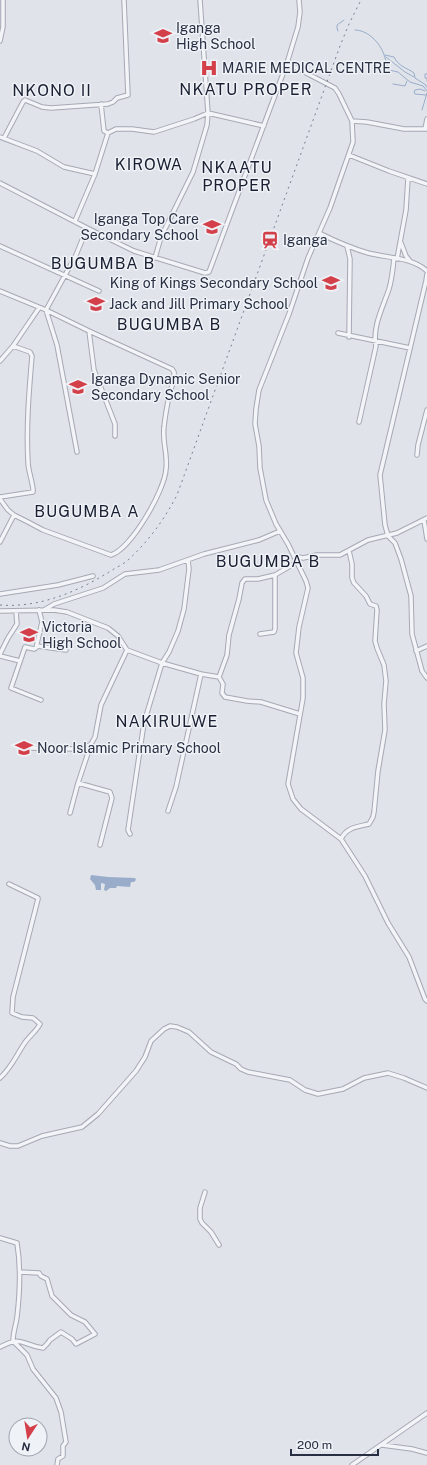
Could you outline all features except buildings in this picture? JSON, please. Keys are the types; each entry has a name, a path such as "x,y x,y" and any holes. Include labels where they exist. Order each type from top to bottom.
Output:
{"street":[{"path":"0,42 3,27 3,0"},
{"path":"95,174 64,167 37,151 2,137 25,100 42,107 51,108 108,104 117,98 128,95 124,0"},
{"path":"155,258 161,237 193,172 207,124 208,112 200,0"},
{"path":"0,183 134,251 205,273 209,272 287,64 298,27 300,12 299,0"},
{"path":"287,64 335,88 340,94 352,121 352,142 349,155 302,274 289,314 259,390 256,409 255,424 259,446 260,468 266,500 306,581 308,588 296,644 296,653 303,678 303,698 288,784 293,799 301,809 341,839 365,876 388,923 409,957 425,999 427,1000"},
{"path":"102,104 104,131 108,132"},
{"path":"108,132 116,129 132,129 154,132 194,119 208,112 264,126"},
{"path":"352,121 367,122 404,129 426,129 427,119"},
{"path":"75,221 95,174 108,132"},
{"path":"349,155 427,184"},
{"path":"359,422 376,346 376,328 391,279 400,240 406,210 408,178"},
{"path":"77,452 57,345 46,310 65,275 87,228"},
{"path":"319,233 347,246 368,253 410,262 423,267 427,271 426,281 380,475 383,509 388,536 394,543 401,558 411,596 412,634 422,671 427,678"},
{"path":"400,240 410,262"},
{"path":"0,246 99,291"},
{"path":"347,246 350,259 349,336"},
{"path":"0,291 46,310 172,369 174,372 163,434 164,449 167,461 166,472 160,492 133,536 122,548 111,555 43,530 14,515 8,510 0,498 33,492 29,476 28,462 28,398 32,356 30,352 13,346"},
{"path":"0,361 13,346 39,308"},
{"path":"89,331 94,370 115,424 115,436"},
{"path":"338,333 410,348"},
{"path":"417,455 427,410"},
{"path":"0,542 14,515"},
{"path":"294,556 303,558 334,556 345,553 368,540 397,533 425,519 427,539"},
{"path":"41,610 54,604 103,588 125,574 159,570 218,550 259,540 280,531"},
{"path":"394,543 394,536 397,533"},
{"path":"341,839 351,828 369,824 374,817 379,764 385,730 384,704 386,681 384,665 375,641 377,610 376,606 370,604 366,596 354,583 352,578 352,564 349,550"},
{"path":"130,834 128,830 144,723 162,663 169,652 178,631 184,609 189,569 188,560"},
{"path":"219,677 228,654 229,635 240,599 242,583 245,579 258,579 275,575 296,562"},
{"path":"260,634 274,632 275,575"},
{"path":"0,594 58,585 93,576"},
{"path":"37,646 42,622 41,610"},
{"path":"0,611 41,610 67,612 108,628 118,636 126,650 162,663 201,674 219,677"},
{"path":"16,611 17,624 0,655 20,661"},
{"path":"41,700 11,688 25,647 34,649 37,646 66,650"},
{"path":"416,651 427,646"},
{"path":"70,813 78,783 94,737 100,705 126,650"},
{"path":"168,811 176,787 201,674"},
{"path":"219,677 223,684 222,693 225,697 261,702 300,714"},
{"path":"30,748 75,749 86,747 91,744"},
{"path":"78,783 110,792 112,798 100,845"},
{"path":"0,1078 10,1067 24,1044 37,1030 40,1024 33,1018 22,1017 12,1013 13,997 38,898 9,884"},
{"path":"0,1143 10,1146 18,1146 42,1136 82,1127 92,1121 136,1071 145,1056 151,1041 164,1029 170,1026 189,1032 211,1052 236,1064 244,1071 290,1080 305,1090 318,1094 343,1089 364,1078 388,1073 427,1088"},
{"path":"205,1192 200,1208 200,1219 211,1232 219,1245"},
{"path":"0,1238 17,1243 20,1272 17,1317 13,1341 27,1355 33,1369 56,1398 61,1412 66,1442 63,1446 63,1456 58,1459 57,1465"},
{"path":"0,1347 17,1340 43,1348 50,1340 61,1332 72,1339 76,1344 95,1334 85,1322 71,1315 52,1296 47,1279 39,1273 20,1272"},
{"path":"352,1465 427,1413"},
{"path":"382,1445 412,1449 427,1453"}],"water":[{"path":"91,875 135,878 136,880 131,882 130,887 117,886 116,888 110,888 106,891 104,890 105,884 101,883 101,890 96,890 95,885 90,879"}],"waterway":[{"path":"338,31 337,25 344,20"},
{"path":"355,30 370,35 378,43 389,70 398,72 410,82 423,86 427,91"},
{"path":"385,55 394,57 400,65 414,73 415,78 426,85 426,87"},
{"path":"386,57 414,77"},
{"path":"427,74 425,74 427,81"},
{"path":"393,84 405,86 407,81"},
{"path":"425,91 420,89 415,90 414,93 426,95"},
{"path":"422,110 427,93"}],"railway":[{"path":"0,605 29,604 43,601 71,592 97,579 123,564 135,554 167,513 177,495 340,46 361,0"}],"place":[{"name":"Iganga High School","path":"163,36"},
{"name":"MARIE MEDICAL CENTRE","path":"209,68"},
{"name":"Iganga Top Care Secondary School","path":"212,227"},
{"name":"Iganga","path":"270,240"},
{"name":"King of Kings Secondary School","path":"331,283"},
{"name":"Jack and Jill Primary School","path":"96,304"},
{"name":"Iganga Dynamic Senior Secondary School","path":"78,387"},
{"name":"Victoria High School","path":"29,635"},
{"name":"Noor Islamic Primary School","path":"24,748"}],"district":[{"name":"NKATU PROPER","path":"246,89"},
{"name":"NKONO II","path":"52,90"},
{"name":"KIROWA","path":"149,164"},
{"name":"NKAATU PROPER","path":"237,176"},
{"name":"BUGUMBA B","path":"103,263"},
{"name":"BUGUMBA B","path":"169,324"},
{"name":"BUGUMBA A","path":"87,511"},
{"name":"BUGUMBA B","path":"268,561"},
{"name":"NAKIRULWE","path":"167,721"}]}
